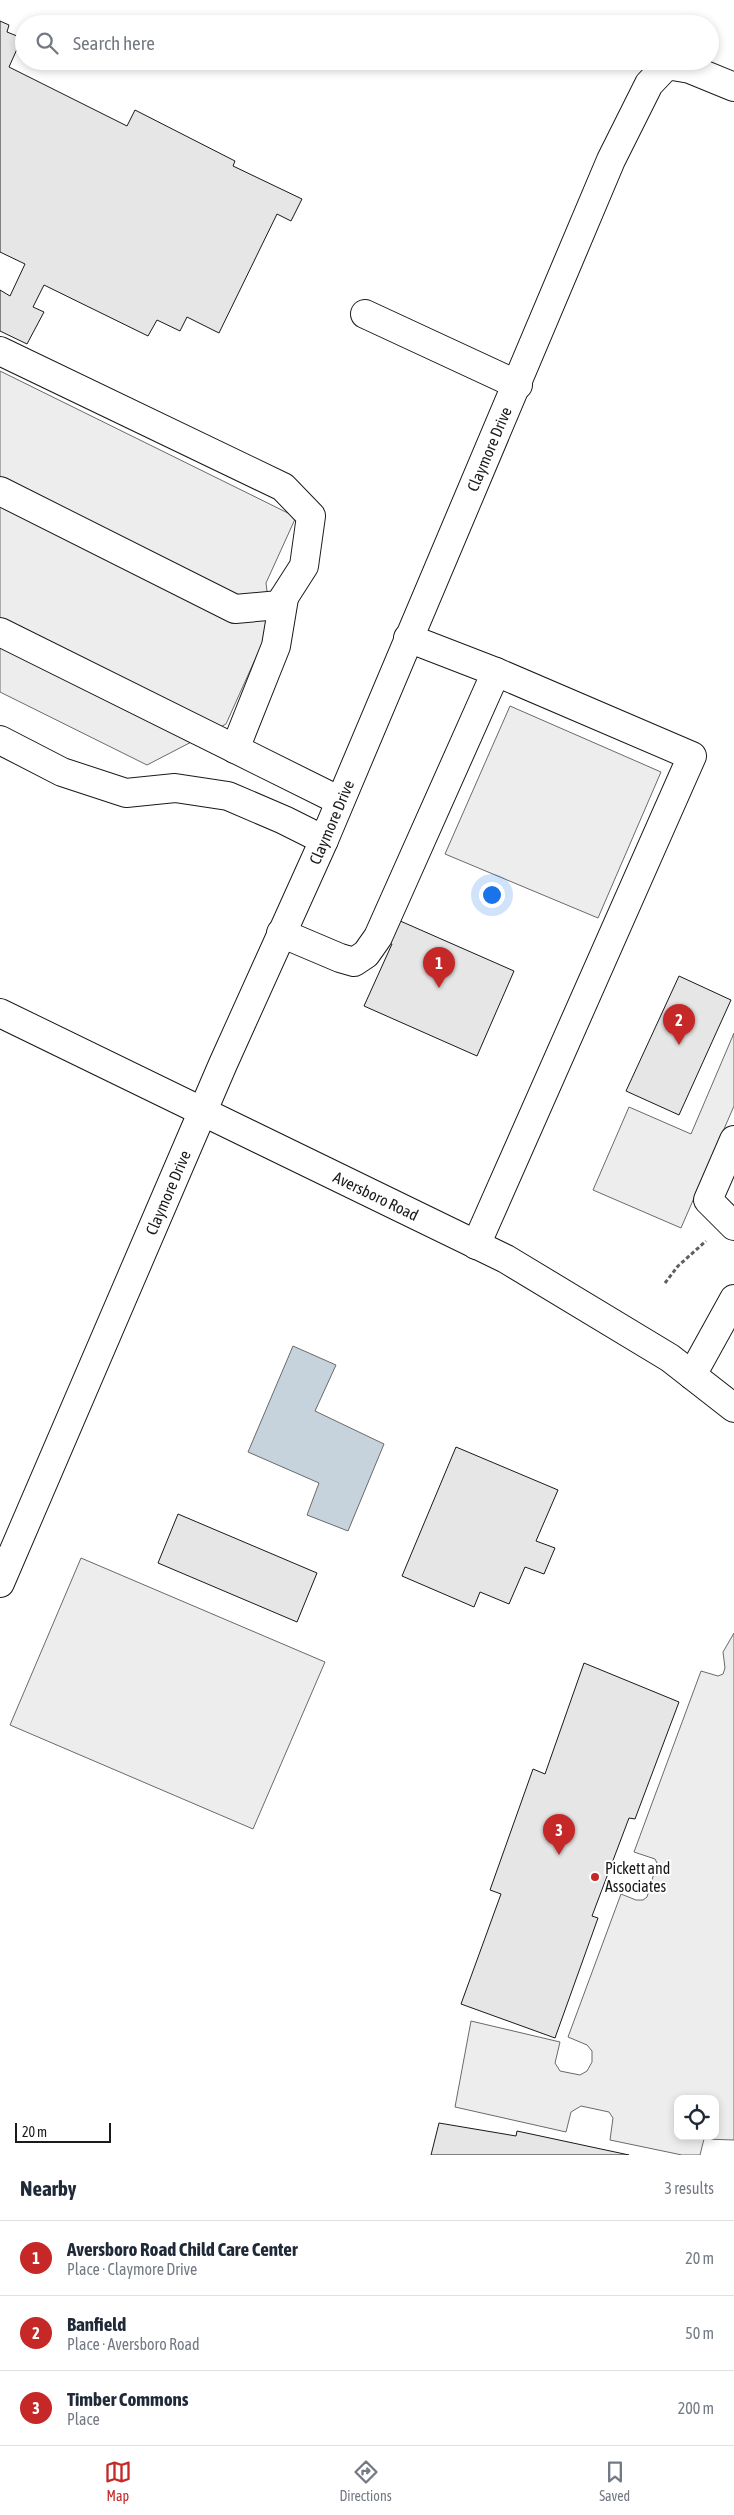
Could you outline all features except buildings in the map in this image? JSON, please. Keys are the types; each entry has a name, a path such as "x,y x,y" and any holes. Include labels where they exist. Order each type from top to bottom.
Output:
{"street":[{"name":"Claymore Drive","path":"0,1583 202,1113 324,840 611,160 649,84 664,70"},
{"name":"Claymore Drive","path":"692,70 734,87"},
{"path":"365,314 518,384"},
{"path":"0,351 283,487 311,516 304,566 279,605 235,610 0,491"},
{"path":"236,749 276,646 284,598"},
{"path":"0,632 340,801"},
{"path":"408,638 496,672 692,756 476,1245"},
{"path":"282,932 354,962 366,954 378,938 496,672"},
{"path":"0,740 62,772 126,793 175,788 228,796 284,820 324,840"},
{"name":"Aversboro Road","path":"0,1013 202,1113 506,1259 670,1358 734,1408"},
{"path":"734,1140 708,1200 734,1226"},
{"path":"692,1375 734,1299"}],"path":[{"path":"665,1283 678,1266 707,1239"}],"shaded area":[{"path":"0,371 296,517 266,583 271,624 226,724 147,765 0,692"},
{"path":"510,706 661,772 598,918 445,854"},
{"path":"734,1033 734,1106 681,1228 593,1190 629,1107 691,1134"},
{"path":"293,1346 336,1365 315,1411 384,1444 348,1531 307,1515 319,1483 248,1452"},
{"path":"81,1558 325,1662 253,1829 10,1725"},
{"path":"734,1633 734,2140 719,2140 719,2095 674,2095 674,2140 704,2140 700,2155 682,2155 610,2140 613,2118 609,2112 581,2106 571,2112 566,2132 455,2107 471,2021 560,2042 555,2063 560,2071 580,2075 587,2071 592,2062 592,2051 587,2045 568,2037 621,1894 636,1900 643,1900 647,1897 657,1863 655,1859 634,1852 701,1671 718,1676 723,1674 725,1668 723,1652"}],"place":[{"name":"Aversboro Road Child Care Center","path":"439,988"},
{"name":"Banfield","path":"679,1045"},
{"name":"Timber Commons","path":"559,1855"},
{"name":"Pickett and Associates","path":"595,1877"}]}
